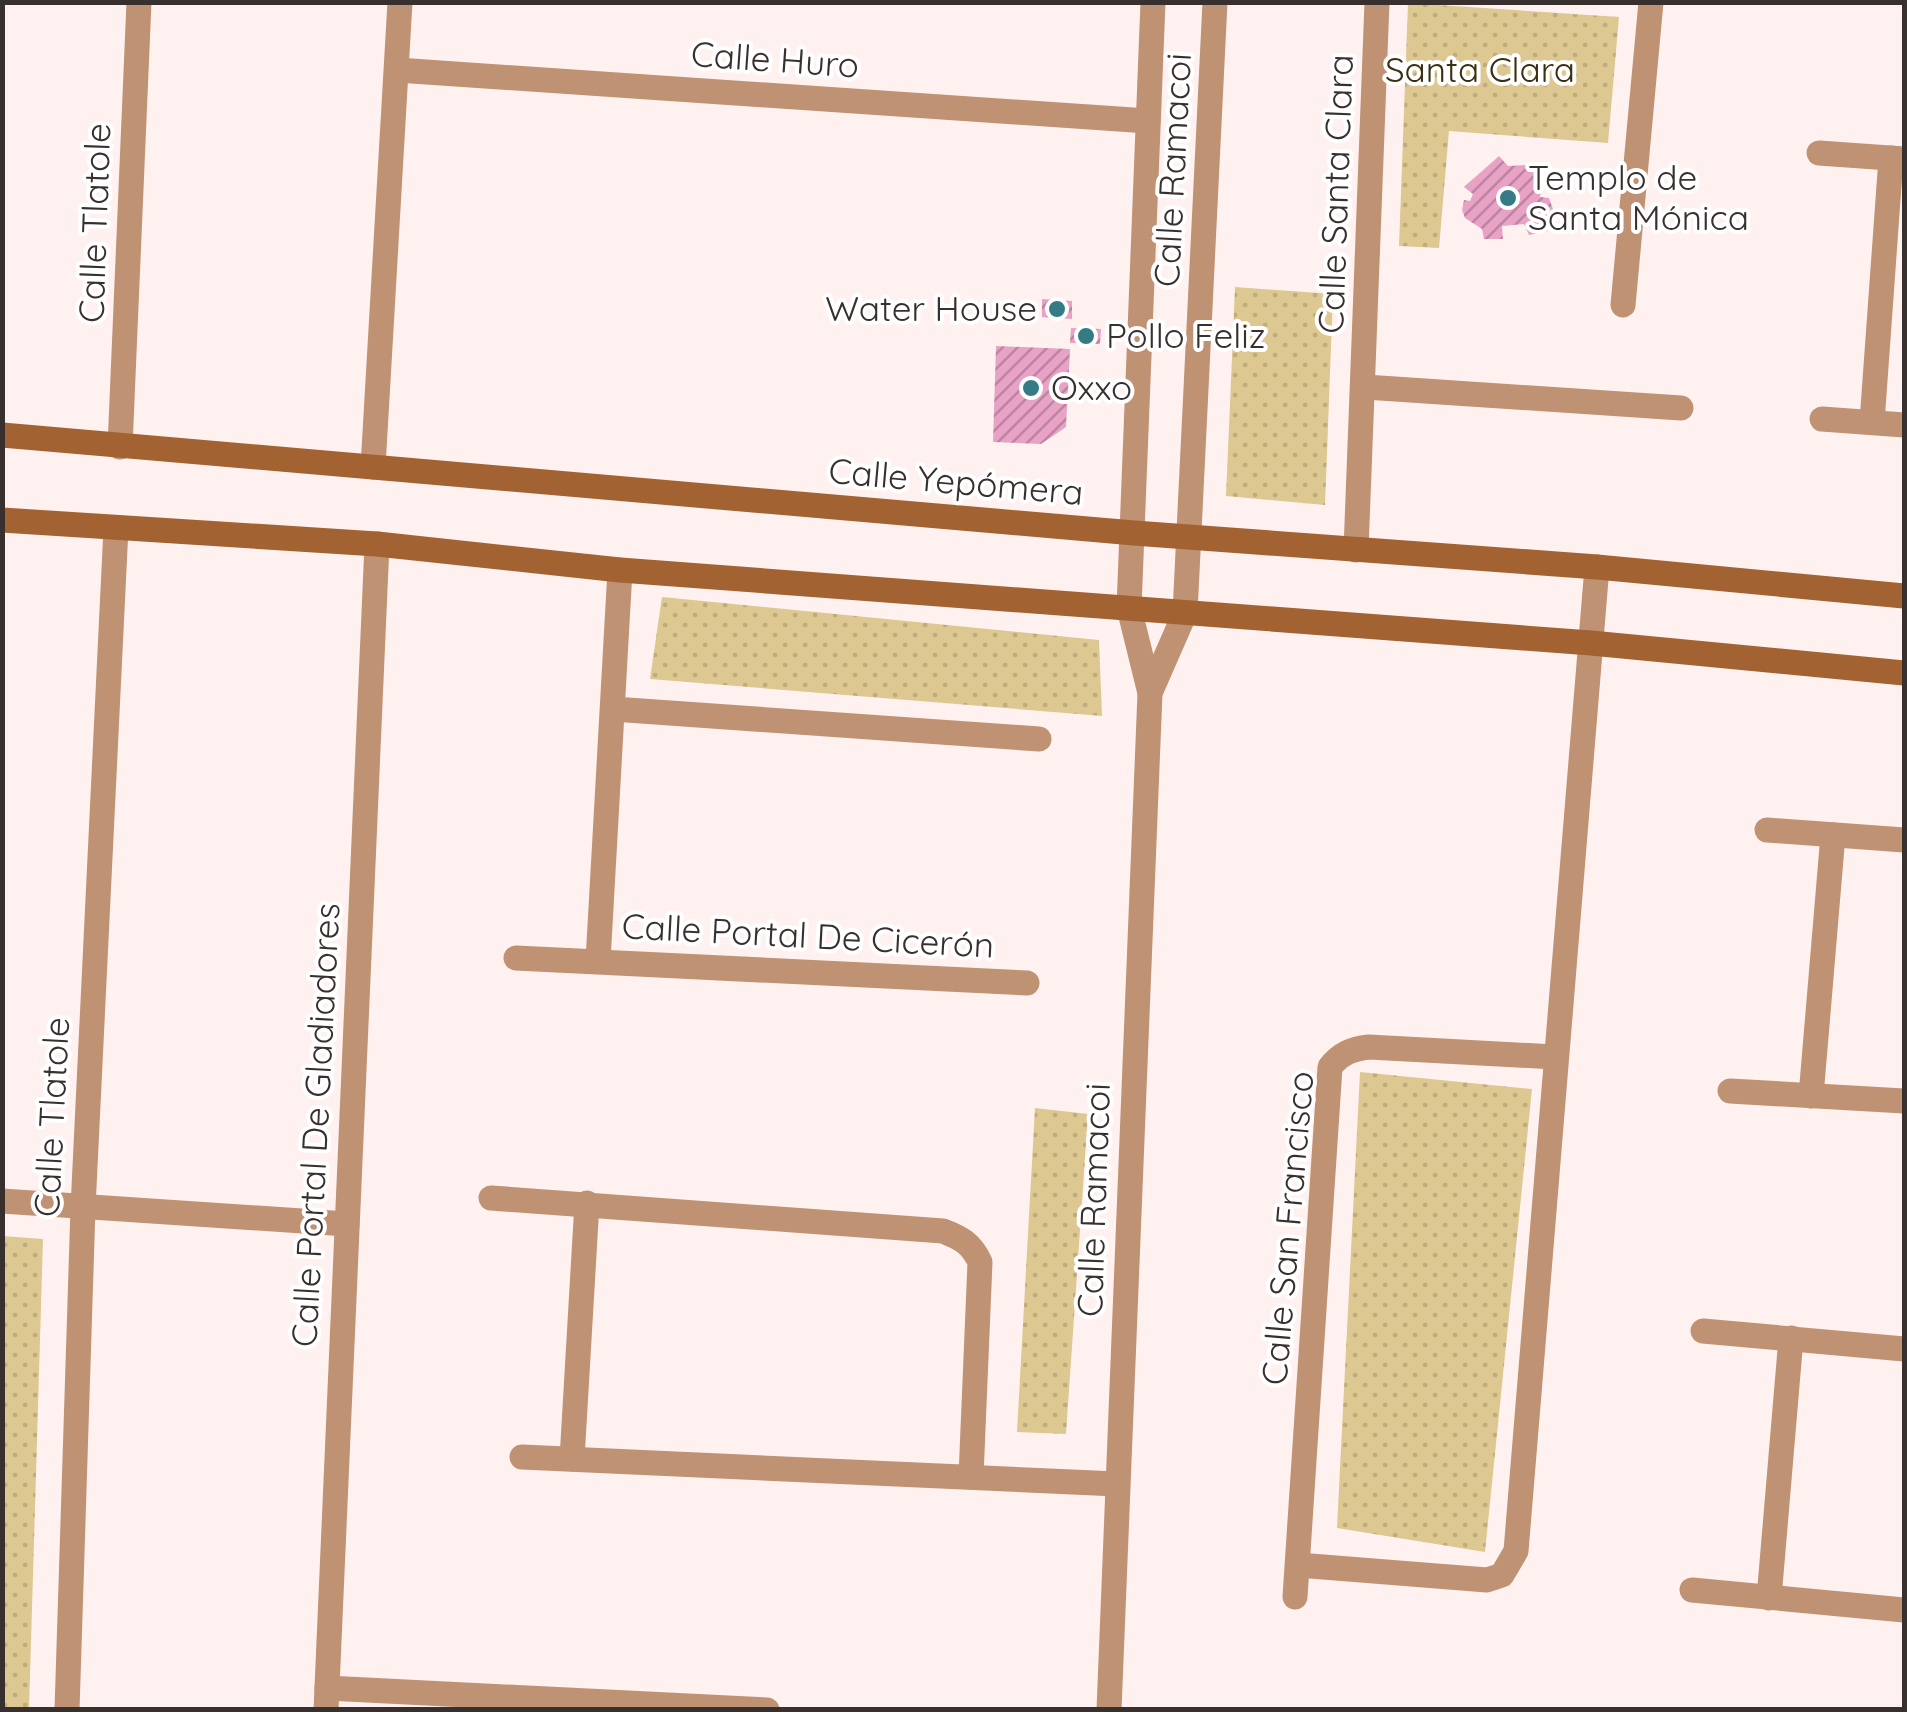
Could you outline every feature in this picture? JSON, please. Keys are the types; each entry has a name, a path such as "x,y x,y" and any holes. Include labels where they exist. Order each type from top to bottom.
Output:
{"main road":[{"name":"Calle Yepómera","path":"2,435 1134,533 1596,566 1904,596"},
{"path":"2,520 377,544 620,570 1591,643 1904,673"}],"street":[{"name":"Calle Tlatole","path":"120,447 139,2"},
{"path":"373,467 400,2"},
{"name":"Calle Ramacoi","path":"1109,1710 1150,693 1129,608 1153,2"},
{"name":"Calle Ramacoi","path":"1150,693 1185,612 1216,2"},
{"name":"Calle Santa Clara","path":"1356,550 1378,2"},
{"path":"1624,304 1651,2"},
{"name":"Calle Huro","path":"397,70 1148,121"},
{"path":"1819,153 1898,159 1872,422"},
{"path":"1365,388 1680,408"},
{"path":"1822,419 1904,425"},
{"name":"Calle Tlatole","path":"67,1710 83,1208 116,528"},
{"name":"Calle Portal De Gladiadores","path":"326,1698 377,544"},
{"path":"1298,1564 1487,1580 1502,1575 1516,1552 1596,566"},
{"name":"Calle Portal De Cicerón","path":"620,570 598,961 1027,983"},
{"path":"613,709 1039,739"},
{"path":"1767,830 1904,840"},
{"path":"1811,1096 1833,834"},
{"path":"516,958 598,961"},
{"name":"Calle San Francisco","path":"1296,1597 1330,1066 1353,1049 1369,1047 1554,1058"},
{"path":"1730,1091 1904,1101"},
{"path":"491,1198 943,1231 962,1238 980,1262 971,1477"},
{"path":"2,1201 346,1224"},
{"path":"572,1459 587,1203"},
{"path":"1703,1330 1904,1349"},
{"path":"1769,1598 1791,1338"},
{"path":"522,1456 1117,1484"},
{"path":"1692,1590 1904,1610"},
{"path":"326,1698 767,1710"}],"green space":[{"name":"Santa Clara","path":"1408,3 1619,17 1608,143 1449,131 1439,248 1399,246"},
{"path":"1235,287 1333,294 1325,505 1226,496"},
{"path":"662,597 1099,640 1102,716 650,679"},
{"path":"1360,1072 1532,1089 1485,1552 1337,1528"},
{"path":"1035,1108 1088,1114 1066,1434 1017,1432"},
{"path":"2,1236 43,1239 29,1709 3,1709"}],"building":[{"name":"Templo de Santa Mónica","path":"1499,156 1508,166 1527,165 1543,177 1540,197 1549,198 1554,212 1547,213 1548,231 1529,235 1524,224 1502,226 1503,239 1484,239 1482,229 1465,218 1464,200 1470,201 1473,194 1464,187"},
{"name":"Water House","path":"1042,299 1072,301 1072,319 1042,317"},
{"name":"Pollo Feliz","path":"1071,328 1101,329 1100,344 1070,343"},
{"name":"Oxxo","path":"996,346 1070,349 1066,427 1041,444 993,442"}],"place":[{"name":"Templo de Santa Mónica","path":"1508,198"},
{"name":"Water House","path":"1057,309"},
{"name":"Pollo Feliz","path":"1086,336"},
{"name":"Oxxo","path":"1031,388"}]}
